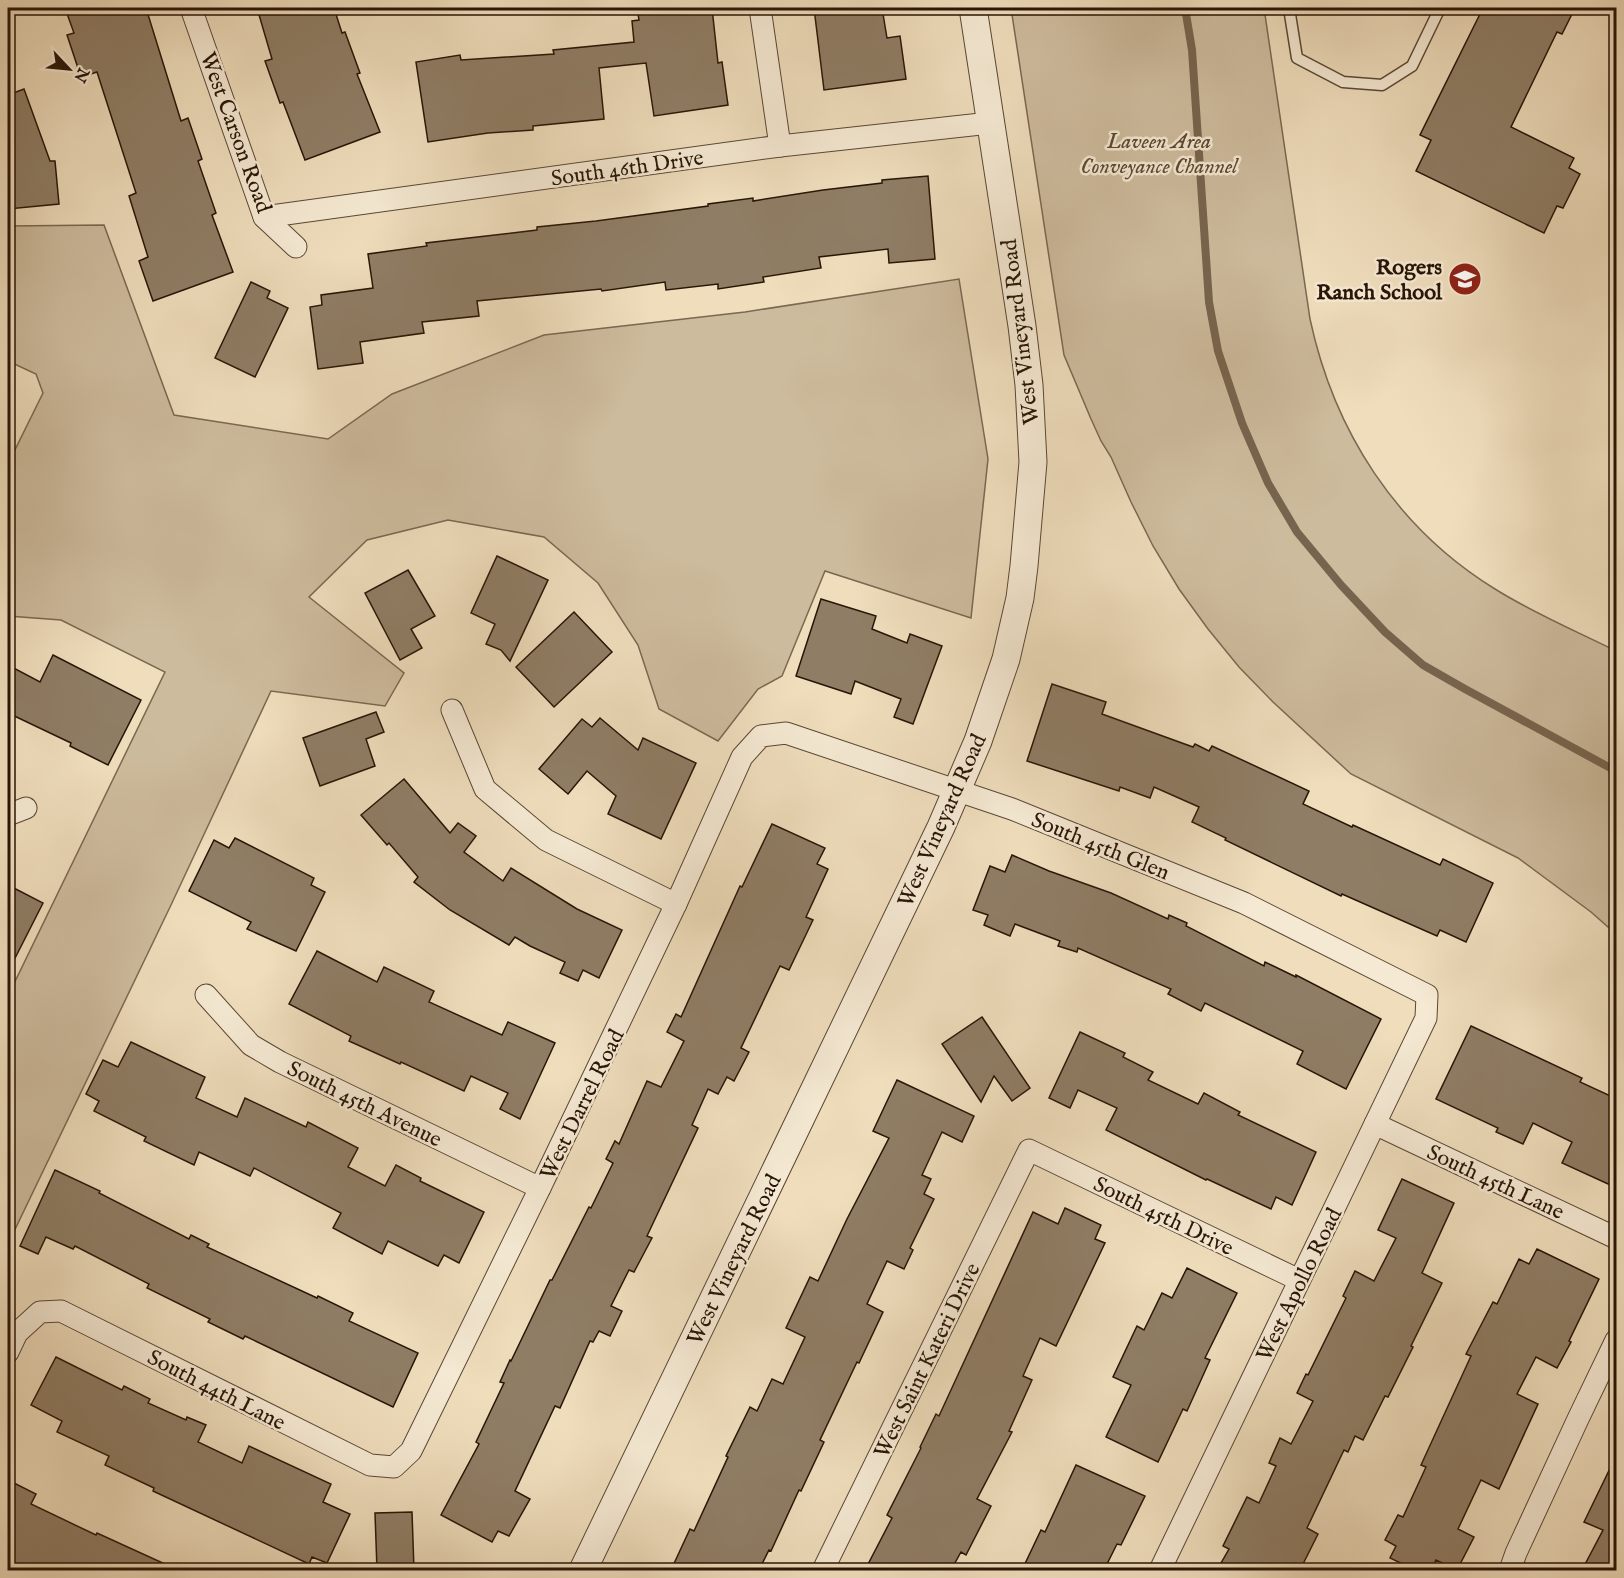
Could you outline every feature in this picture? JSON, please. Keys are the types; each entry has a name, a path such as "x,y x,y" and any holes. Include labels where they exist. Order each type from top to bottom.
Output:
{"street":[{"name":"West Carson Road","path":"191,8 264,217 297,247"},
{"path":"760,8 780,146"},
{"name":"West Vineyard Road","path":"583,1570 936,838 978,741 1006,659 1023,577 1032,462 1029,385 1024,338 973,8"},
{"name":"South 46th Drive","path":"264,217 780,146 990,123"},
{"path":"452,710 485,789 546,840 676,904"},
{"name":"South 45th Glen","path":"761,736 786,733 1012,808 1244,903 1427,995"},
{"name":"West Darrel Road","path":"394,1467 411,1451 676,904 742,757 761,736"},
{"name":"South 45th Avenue","path":"206,995 250,1045 280,1062 540,1188"},
{"name":"West Apollo Road","path":"1160,1570 1426,1018 1427,995"},
{"name":"South 45th Lane","path":"1375,1124 1617,1238"},
{"name":"South 45th Drive","path":"1029,1150 1299,1280"},
{"name":"West Saint Kateri Drive","path":"822,1570 1029,1150"},
{"name":"South 44th Lane","path":"8,1352 17,1333 40,1312 61,1311 370,1465 394,1467"},
{"path":"1510,1570 1617,1340"}],"lane":[{"path":"1288,8 1297,58 1343,82 1382,85 1412,66 1440,8"}],"green space":[{"name":"Laveen Area Conveyance Channel","path":"1011,8 1264,8 1310,319 1335,400 1353,438 1374,473 1399,506 1428,537 1460,564 1524,606 1616,651 1616,934 1591,912 1518,858 1351,774 1273,702 1239,667 1179,589 1153,546 1111,457 1101,441 1064,355"},
{"path":"104,225 174,415 328,439 392,394 544,335 745,312 959,279 988,459 971,618 825,571 782,676 758,689 718,741 659,709 638,645 598,583 544,537 448,520 367,540 309,597 404,673 385,706 271,691 8,1244 8,996 165,672 61,620 8,616 8,464 43,393 36,374 8,361 8,226"}],"building":[{"path":"65,8 146,8 181,121 188,118 202,159 198,161 216,213 212,215 233,272 153,301 139,261 148,257 129,196 136,193 97,72 81,77 67,35 74,33"},
{"path":"257,8 334,8 342,33 345,32 360,73 357,74 380,132 305,160 283,102 280,103 265,61 272,59"},
{"path":"637,8 712,8 718,63 722,62 728,105 654,116 646,63 599,68 604,119 533,126 533,130 488,133 428,142 416,62 460,55 461,60 554,54 553,50 634,42 632,21 639,20"},
{"path":"814,8 882,8 887,38 900,36 906,79 824,90"},
{"path":"1483,8 1575,8 1562,34 1557,32 1511,127 1574,158 1569,168 1580,174 1563,208 1557,206 1544,233 1416,171 1431,140 1420,135"},
{"path":"24,89 50,161 55,161 59,204 8,209 8,95"},
{"path":"928,176 935,259 889,263 888,249 819,257 821,268 763,277 764,282 718,289 718,284 666,290 665,282 602,291 601,289 477,301 479,316 422,322 424,333 360,342 363,363 318,369 310,307 322,305 321,295 373,288 368,254 427,246 426,243 537,230 537,227 708,206 708,204 753,198 753,201 882,183 882,180"},
{"path":"251,282 270,291 267,298 288,308 255,377 215,358"},
{"path":"497,556 548,580 510,661 501,650 486,644 495,624 471,613"},
{"path":"408,570 435,616 411,629 422,648 400,660 365,593"},
{"path":"821,599 876,616 872,629 907,643 910,634 942,646 913,724 894,717 901,699 855,681 851,694 796,676"},
{"path":"574,612 612,652 554,707 516,667"},
{"path":"53,655 141,700 108,765 70,746 71,743 8,713 8,665 40,682"},
{"path":"1052,684 1106,702 1102,714 1193,747 1195,744 1209,751 1212,746 1309,791 1303,804 1440,865 1443,859 1493,883 1466,942 1440,930 1437,936 1342,894 1341,896 1225,840 1226,838 1192,822 1199,807 1154,787 1150,798 1120,787 1119,791 1027,761"},
{"path":"376,712 384,732 366,739 375,766 320,786 303,738"},
{"path":"600,718 638,750 643,738 696,763 661,839 608,814 616,796 587,771 568,794 539,769 582,719 592,727"},
{"path":"404,779 450,833 458,823 476,836 464,852 503,881 511,868 577,909 622,930 599,978 583,970 578,981 560,973 565,962 515,937 509,945 450,910 414,882 418,877 361,815"},
{"path":"772,824 825,848 817,864 828,869 806,917 813,920 789,970 780,966 741,1048 749,1052 734,1081 727,1077 718,1094 708,1089 692,1125 698,1128 647,1236 652,1238 634,1272 629,1270 611,1306 622,1311 610,1336 599,1331 593,1342 590,1341 560,1408 555,1406 515,1491 530,1499 509,1536 498,1531 492,1542 441,1515 479,1444 476,1442 504,1383 500,1382 510,1360 613,1163 606,1159 615,1141 619,1144 647,1081 661,1087 684,1041 667,1032 676,1014 681,1017 740,886 742,887"},
{"path":"235,838 314,878 311,885 325,892 296,951 247,929 251,922 189,891 214,840 229,848"},
{"path":"1012,855 1111,893 1168,919 1169,915 1187,923 1186,926 1264,966 1265,962 1296,977 1296,975 1381,1019 1346,1089 1297,1064 1303,1051 1205,1003 1201,1011 1168,994 1171,989 1078,948 1077,952 1058,946 1060,941 1015,924 1010,936 984,925 988,915 973,910 990,866 1005,872"},
{"path":"8,885 43,903 8,972"},
{"path":"317,951 377,982 384,967 434,991 429,1002 502,1035 508,1022 555,1043 520,1119 500,1109 508,1093 471,1076 464,1091 349,1041 351,1036 289,1004"},
{"path":"982,1017 1030,1088 1012,1101 994,1076 981,1102 942,1044"},
{"path":"1471,1026 1582,1078 1580,1082 1617,1099 1617,1188 1562,1163 1572,1142 1533,1123 1523,1144 1496,1132 1498,1128 1436,1099"},
{"path":"1080,1032 1125,1053 1123,1057 1153,1072 1148,1080 1198,1104 1204,1093 1240,1112 1238,1115 1316,1152 1292,1205 1276,1197 1271,1209 1206,1180 1106,1130 1117,1108 1078,1090 1070,1108 1049,1098"},
{"path":"131,1042 205,1077 196,1098 237,1117 245,1098 306,1127 308,1122 358,1148 348,1167 385,1186 396,1165 421,1178 420,1181 484,1212 459,1263 444,1255 438,1266 388,1241 382,1254 333,1228 341,1213 254,1168 250,1176 199,1152 194,1165 144,1141 146,1137 94,1111 99,1101 86,1094 103,1060 118,1067"},
{"path":"897,1080 974,1116 962,1142 942,1132 922,1175 931,1179 924,1194 934,1199 910,1248 913,1250 904,1269 887,1261 867,1304 883,1312 820,1440 824,1442 801,1491 799,1490 771,1551 769,1550 759,1570 671,1570 690,1529 694,1531 750,1407 757,1411 772,1379 783,1384 805,1337 786,1328 810,1277 818,1281 889,1138 873,1131"},
{"path":"55,1170 100,1191 99,1193 189,1239 191,1235 209,1244 207,1247 353,1313 349,1321 418,1353 393,1407 245,1336 243,1339 208,1322 210,1319 147,1288 149,1284 75,1246 73,1249 46,1237 38,1254 20,1246"},
{"path":"1402,1179 1454,1203 1422,1273 1442,1283 1411,1346 1413,1347 1363,1440 1355,1436 1348,1452 1344,1450 1307,1528 1318,1534 1300,1570 1217,1570 1229,1549 1223,1546 1247,1497 1259,1503 1276,1466 1269,1463 1280,1438 1291,1444 1313,1401 1297,1393 1346,1298 1343,1296 1355,1271 1374,1281 1396,1238 1378,1230"},
{"path":"1065,1208 1101,1225 1095,1239 1105,1243 1056,1346 1040,1338 1023,1376 1032,1380 1009,1431 1012,1432 977,1499 991,1506 966,1555 961,1552 951,1570 865,1570 892,1518 887,1515 936,1414 939,1416 1033,1212 1058,1224"},
{"path":"1537,1249 1599,1279 1557,1368 1536,1357 1517,1394 1538,1404 1499,1489 1481,1480 1458,1529 1474,1537 1457,1570 1436,1560 1431,1570 1415,1570 1390,1558 1396,1546 1385,1540 1398,1515 1403,1517 1426,1467 1421,1465 1471,1356 1466,1354 1493,1302 1497,1304 1519,1259 1529,1264"},
{"path":"1187,1268 1237,1293 1205,1358 1210,1360 1187,1411 1183,1409 1158,1462 1106,1437 1131,1385 1113,1377 1137,1326 1144,1330 1162,1293 1172,1298"},
{"path":"56,1357 122,1390 124,1386 150,1399 148,1403 186,1420 187,1417 206,1425 198,1442 242,1463 249,1446 331,1484 323,1502 350,1514 327,1563 312,1557 309,1564 153,1491 154,1488 105,1465 109,1456 57,1432 62,1421 31,1405"},
{"path":"1617,1454 1617,1570 1582,1570 1603,1530 1584,1522"},
{"path":"1076,1465 1145,1496 1121,1545 1117,1544 1104,1570 1022,1570 1041,1530 1045,1532"},
{"path":"8,1480 36,1494 31,1504 178,1570 8,1570"},
{"path":"412,1512 414,1570 377,1570 375,1513"}],"waterway":[{"path":"1185,8 1192,50 1209,302 1218,351 1242,423 1268,483 1297,532 1341,585 1385,632 1423,665 1616,771"}],"place":[{"name":"Rogers Ranch School","path":"1465,279"}]}
